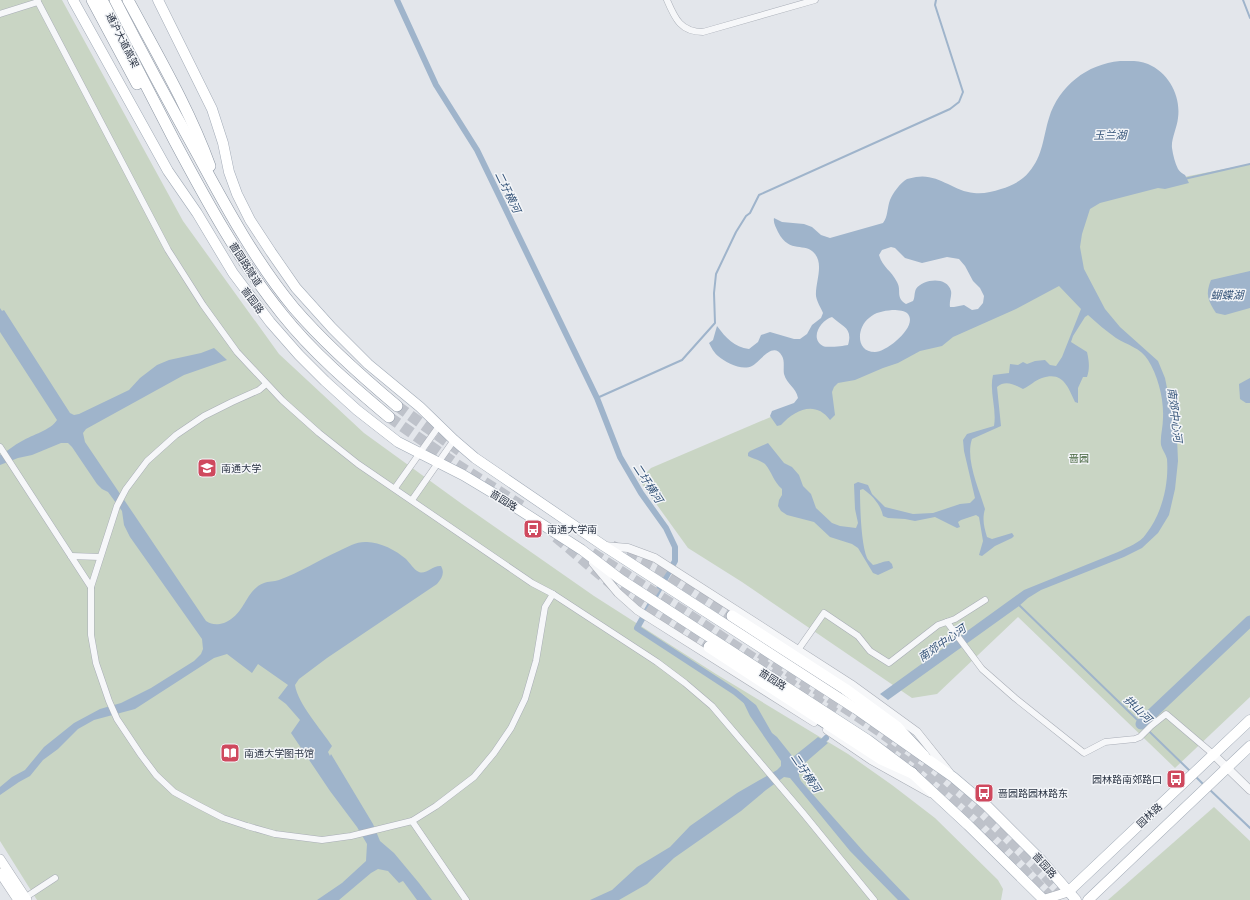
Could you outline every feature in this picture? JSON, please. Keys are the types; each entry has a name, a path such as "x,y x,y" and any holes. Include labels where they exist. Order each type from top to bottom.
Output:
{"highway":[{"path":"92,0 180,162 218,220"},
{"name":"通沪大道高架","path":"102,0 144,80"},
{"name":"通沪大道高架","path":"115,0 154,76"},
{"path":"128,0 202,144 222,200"},
{"name":"啬园路隧道","path":"154,76 222,200 246,240 294,308 358,373 397,406"},
{"name":"啬园路隧道","path":"144,80 218,220 258,284 316,352 349,383 389,417"},
{"path":"732,616 845,689 897,726 924,756"},
{"path":"709,647 881,759 912,772"}],"main road":[{"name":"啬园路","path":"73,0 168,171 197,213 233,273 270,322 325,381 357,410 398,442 463,475 498,496 582,550 620,579 868,740 912,772 1043,900"},
{"name":"啬园路","path":"158,0 212,109 223,143 229,172 237,194 250,220 270,252 296,288 332,328 368,364 420,407 475,458 604,546 856,709 953,777 986,805 1042,861 1076,900"},
{"name":"园林路","path":"1043,900 1068,892 1250,720"},
{"name":"园林路","path":"1088,900 1250,746"},
{"path":"0,858 23,899"},
{"path":"0,873 23,899"}],"street":[{"path":"668,0 674,16 683,26 693,32 703,32 815,0"},
{"path":"0,14 38,1 150,216 183,274 218,328 266,384 319,433 358,464 532,583 553,594 685,682 712,706 874,900"},
{"path":"266,384 259,390 204,416 176,435 147,461 123,493 117,506 91,587 91,635 96,663 108,701 117,719 156,775 174,792 209,811 246,826 274,834 322,840 360,834 412,821 436,806 474,777 494,753 510,728 525,699 536,661 545,607 553,594"},
{"path":"395,488 439,426"},
{"path":"412,500 454,440"},
{"path":"1,448 91,587"},
{"path":"604,546 628,548 655,558 851,684 917,732 953,777"},
{"path":"582,550 618,593 637,610 822,727 871,760 942,800"},
{"path":"71,556 100,557"},
{"path":"798,650 824,613 858,636 870,651 889,663 938,625 955,619 985,600"},
{"path":"947,622 982,669 1015,698 1084,753 1105,742 1135,739 1140,737 1166,714 1214,754 1250,790"},
{"path":"412,821 466,900"},
{"path":"23,899 55,878"}],"green space":[{"name":"南通大学","path":"0,0 62,0 183,221 279,354 364,433 462,504 594,596 716,674 848,754 892,785 935,818 998,880 1003,889 1001,900 37,900 0,841"},
{"name":"啬园","path":"1250,164 1250,697 1175,768 1018,617 937,694 912,698 742,582 688,548 639,480 651,468 801,404 861,366 1019,299 1077,198"},
{"path":"1214,807 1250,841 1250,900 1108,900"}],"water":[{"name":"玉兰湖","path":"1138,61 1155,68 1168,79 1178,102 1177,122 1172,141 1173,153 1178,169 1185,175 1189,183 1165,189 1158,188 1100,203 1090,209 1082,234 1080,247 1084,269 1105,309 1120,327 1158,361 1165,378 1177,438 1178,461 1175,489 1169,515 1158,533 1142,548 1124,557 1041,590 888,700 880,694 1024,590 1118,552 1137,542 1146,534 1152,526 1160,508 1167,478 1167,459 1161,445 1163,411 1161,396 1152,366 1142,352 1116,338 1088,315 1085,317 1071,342 1087,352 1089,361 1089,371 1087,377 1083,377 1078,388 1078,403 1075,402 1064,382 1055,377 1049,376 1039,379 1023,389 1013,384 1006,383 1000,385 997,387 1001,426 972,439 970,447 971,465 985,509 984,523 987,537 992,539 1012,533 1014,536 995,546 982,556 979,555 983,541 979,517 976,515 958,522 960,527 957,528 935,517 915,521 888,518 883,516 876,501 863,489 860,490 862,535 867,558 873,565 889,561 893,568 878,575 873,573 858,548 852,544 830,537 814,522 787,515 781,511 778,506 782,495 782,489 765,464 748,456 748,453 768,443 784,463 792,467 799,475 803,486 811,494 816,508 832,523 840,526 856,528 858,523 855,509 854,484 858,482 868,485 872,494 885,507 913,514 933,513 960,504 970,503 975,498 964,451 963,440 967,434 994,426 995,413 992,388 993,375 1009,373 1010,364 1018,365 1023,362 1027,364 1045,360 1050,365 1056,366 1062,357 1081,309 1059,286 1016,309 953,337 942,346 920,351 898,363 855,380 838,383 832,392 835,415 830,420 818,410 805,409 792,415 781,425 777,426 770,416 772,411 794,403 798,398 797,394 785,378 782,356 775,350 771,351 752,366 744,368 734,366 721,359 709,343 713,340 717,326 735,344 749,349 758,342 761,335 770,332 794,339 800,339 807,334 812,325 821,318 823,313 816,296 819,269 818,258 811,250 807,248 792,246 787,243 778,232 774,218 782,222 804,224 812,227 821,235 830,238 883,223 886,218 889,203 893,194 904,181 908,179 924,176 938,180 966,192 977,193 994,191 1012,185 1020,181 1034,166 1040,153 1049,118 1054,106 1067,87 1086,72 1108,63","holes":["891,247 895,248 905,258 922,263 947,257 959,259 965,266 973,281 980,288 984,296 983,303 978,309 972,310 964,305 950,307 951,291 949,286 940,281 929,281 919,286 916,289 913,301 906,304 901,299 897,282 879,255 882,250","892,310 904,311 910,318 909,324 906,331 887,348 875,352 869,351 861,344 860,333 865,322 874,314","832,317 846,328 849,335 848,345 828,347 819,343 817,339 818,330 828,319"]},
{"name":"蝴蝶湖","path":"1250,271 1250,308 1225,315 1216,313 1208,297 1208,289 1211,280"},
{"path":"0,308 2,311 4,310 70,413 74,415 129,390 140,378 157,365 169,360 201,353 214,348 227,360 184,375 86,429 83,433 85,442 206,621 212,624 224,623 237,614 258,586 267,582 277,581 358,543 370,542 392,549 406,559 415,570 422,573 441,566 443,571 437,584 327,658 299,679 295,685 300,700 332,746 328,752 330,756 331,754 373,824 380,841 394,853 432,900 417,900 403,881 399,883 388,871 378,869 371,873 339,900 317,900 342,883 366,861 367,844 357,827 330,791 291,733 300,720 286,704 278,698 288,685 258,664 252,673 227,654 214,658 135,709 94,720 78,729 58,749 43,760 30,776 0,795 0,787 12,777 25,770 44,747 74,723 100,709 121,703 151,688 194,661 201,654 203,649 202,639 130,537 124,525 122,511 108,492 97,484 68,443 61,443 32,455 18,458 0,465 0,455 26,439 50,427 57,420 0,332"},
{"path":"1250,378 1250,403 1246,403 1240,399 1239,384"},
{"path":"738,691 756,705 772,733 793,757 818,737 828,743 806,762 799,771 801,781 864,852 910,900 898,900 850,851 790,778 784,777 741,811 674,858 647,884 619,900 590,900 612,890 637,867 670,847 690,826 737,793 777,770 781,766 781,761 750,716"}],"waterway":[{"name":"二圩横河","path":"397,0 436,85 477,150 597,398 620,457 641,493 666,528 675,547 675,561 637,628 735,692 747,702"},
{"path":"597,398 682,360 715,323 714,293 716,274 736,232 746,216 750,213 759,195 950,109 959,102 963,92 935,5 936,0"},
{"path":"1243,0 1250,18"},
{"name":"南郊中心河","path":"1184,179 1250,164"},
{"name":"拱山河","path":"1018,604 1191,772"},
{"path":"1141,724 1250,621"},
{"path":"818,746 826,738"},
{"name":"拱山河","path":"1196,777 1204,785"},
{"name":"拱山河","path":"1209,789 1250,828"}],"tunnel":[{"path":"397,406 460,451"},
{"path":"389,417 456,464 525,508"},
{"path":"556,537 615,587 709,647"},
{"path":"612,546 661,570 732,616"},
{"path":"592,553 686,613 835,713"},
{"path":"760,653 870,724 912,755 985,817 1069,900"},
{"path":"886,747 926,776 973,818 1053,900"}],"place":[{"name":"南通大学","path":"207,468"},
{"name":"南通大学南","path":"533,529"},
{"name":"南通大学图书馆","path":"230,753"},
{"name":"园林路南郊路口","path":"1176,779"},
{"name":"啬园路园林路东","path":"984,793"}]}
